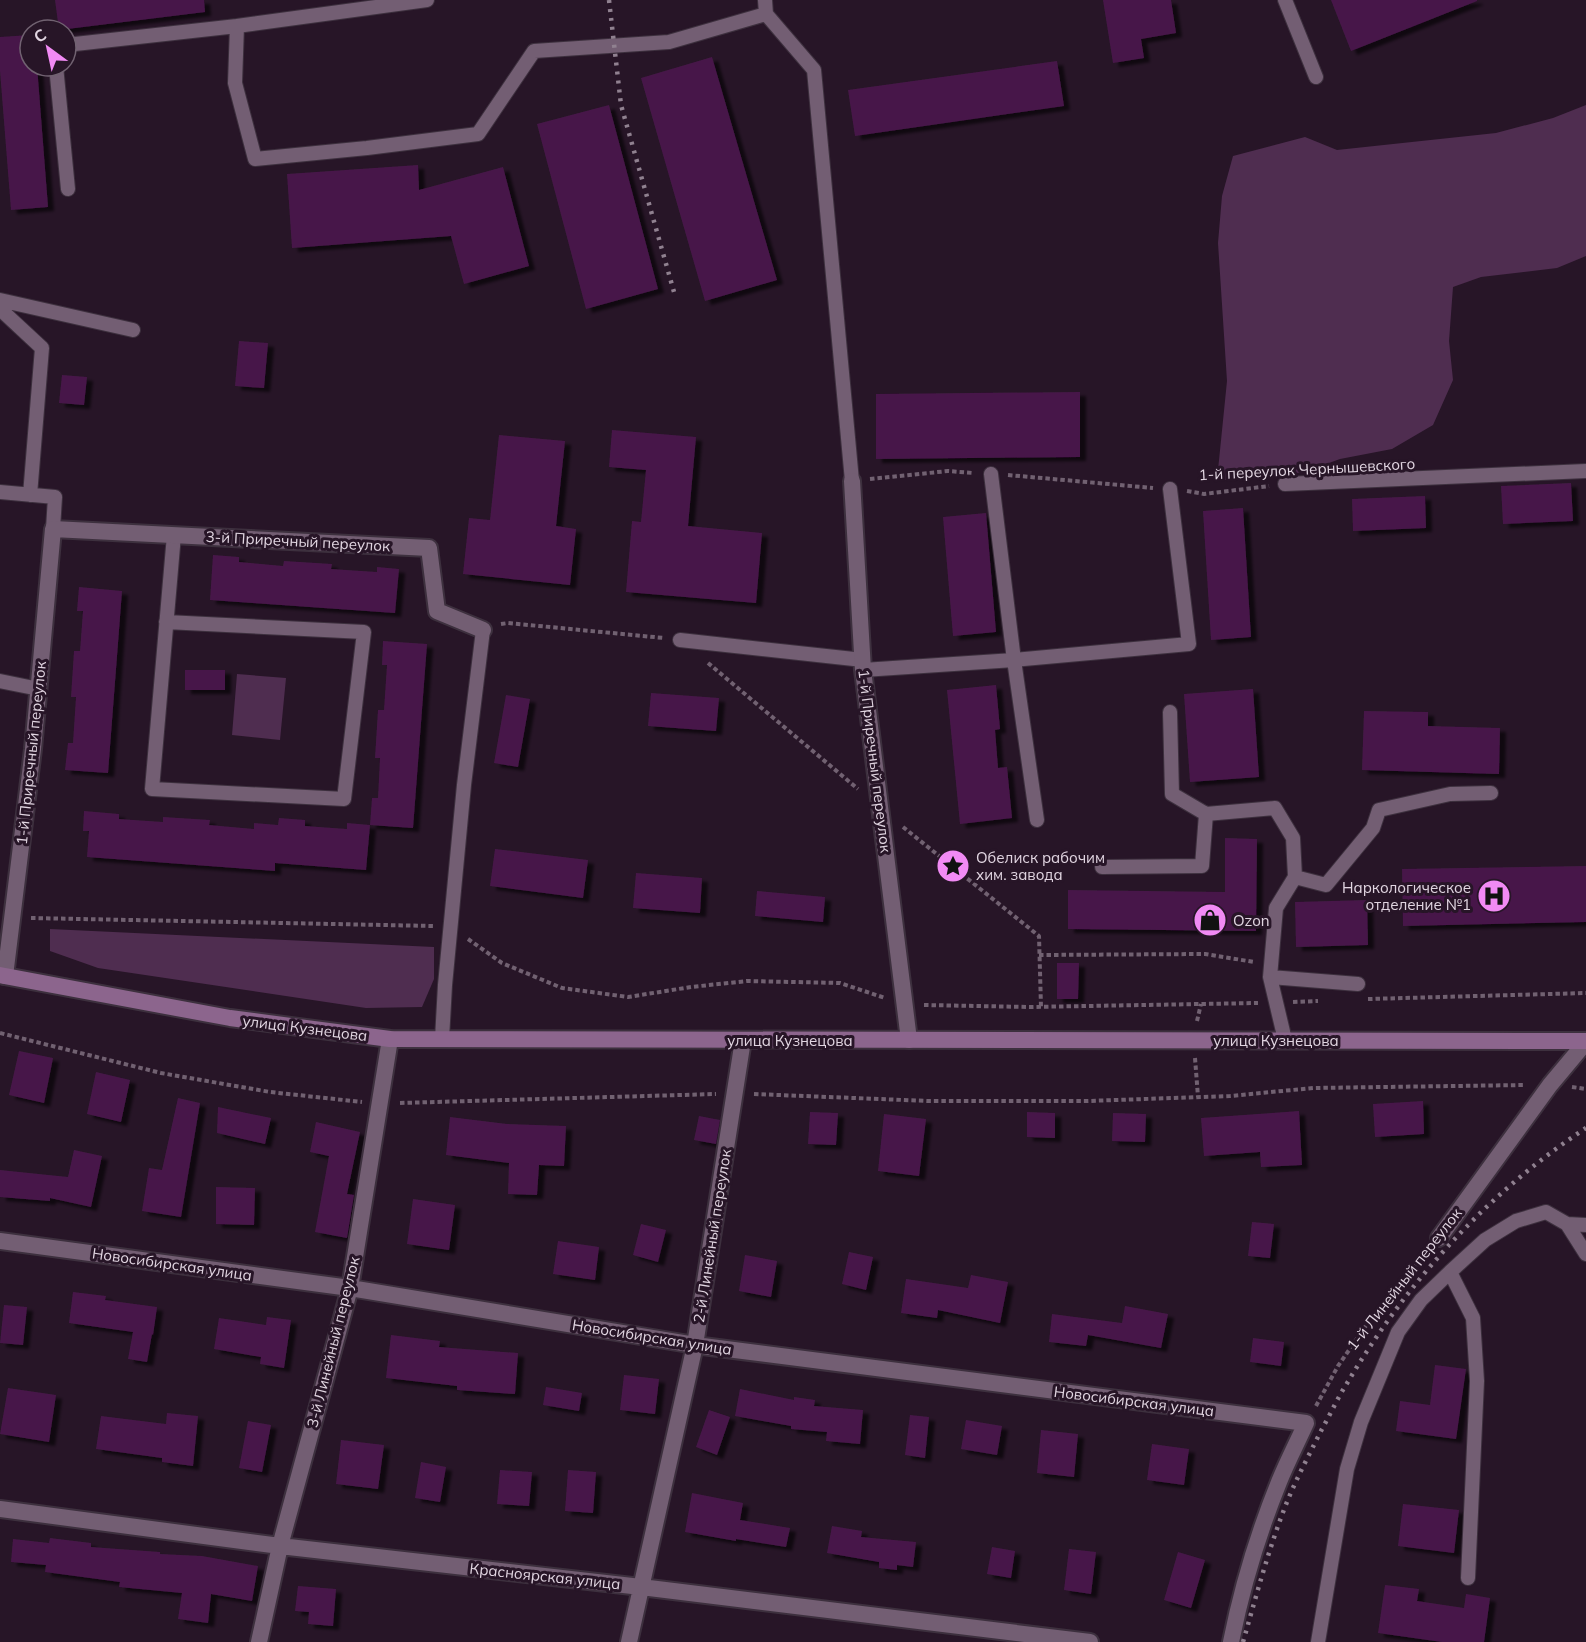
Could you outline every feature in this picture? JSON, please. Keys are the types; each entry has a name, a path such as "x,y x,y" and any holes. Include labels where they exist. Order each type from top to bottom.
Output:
{"main road":[{"name":"улица Кузнецова","path":"3,975 230,1018 390,1039 1586,1041"}],"street":[{"name":"1-й Приречный переулок","path":"852,481 863,665 909,1040"},
{"name":"1-й Приречный переулок","path":"3,975 13,918 33,749 53,529"},
{"name":"3-й Приречный переулок","path":"53,529 429,548 436,611 483,630"},
{"name":"3-й Линейный переулок","path":"259,1642 280,1546 350,1288 390,1039"},
{"name":"2-й Линейный переулок","path":"628,1642 695,1345 743,1040"},
{"name":"1-й Линейный переулок","path":"1439,1238 1550,1085 1586,1041"},
{"name":"Новосибирская улица","path":"0,1241 350,1288 695,1345 1306,1423"},
{"path":"1231,1642 1239,1602 1258,1538 1280,1480 1306,1423"},
{"name":"Красноярская улица","path":"0,1509 280,1546 1090,1642"}],"lane":[{"path":"78,44 237,26 427,0"},
{"path":"765,0 766,14 814,70 852,481"},
{"path":"1285,0 1316,77"},
{"path":"237,26 235,83 255,159 478,134 534,51 669,42 766,14"},
{"path":"57,78 68,189"},
{"path":"0,300 133,330"},
{"path":"0,309 42,348 30,495"},
{"name":"1-й переулок Чернышевского","path":"1285,484 1586,471"},
{"path":"991,474 1037,820"},
{"path":"680,640 863,665 1014,660 1189,644 1170,489"},
{"path":"0,492 56,497 53,529"},
{"path":"166,622 364,632 344,799 152,789 166,622 174,535"},
{"path":"442,1039 464,785 483,630"},
{"path":"0,681 39,689"},
{"path":"1170,712 1172,794 1206,814 1275,808 1293,838 1295,877 1276,908 1270,977 1285,1040"},
{"path":"1295,877 1326,885 1373,828 1379,810 1450,794 1491,793"},
{"path":"1102,867 1202,866 1206,814"},
{"path":"1270,977 1358,984"},
{"path":"1318,1642 1347,1469 1361,1422 1398,1332 1421,1300 1450,1272 1485,1240 1516,1221 1546,1212 1568,1224 1586,1225"},
{"path":"1568,1224 1586,1254"},
{"path":"1450,1272 1473,1318 1477,1381 1468,1578"}],"path":[{"name":"1-й переулок Чернышевского","path":"852,481 948,471 1170,489 1204,494 1285,484"},
{"path":"483,630 508,623 680,640"},
{"path":"13,918 451,927 502,963 562,988 628,997 747,981 840,983 906,1005 1030,1007 1323,1001"},
{"path":"1039,955 1205,954 1257,963 1270,977"},
{"path":"1358,1000 1586,993"},
{"path":"0,1032 161,1073 270,1092 380,1104 734,1094 928,1101 1088,1101 1230,1096 1313,1088 1550,1085 1586,1089"},
{"name":"1-й Линейный переулок","path":"1306,1423 1338,1366 1372,1317 1439,1238"}],"shaded area":[{"path":"1586,105 1586,256 1557,268 1481,277 1453,287 1449,341 1453,380 1433,425 1392,449 1340,459 1304,472 1242,480 1217,480 1227,381 1218,243 1222,196 1233,156 1305,137 1337,150 1496,133 1553,118"},
{"path":"237,674 286,678 280,740 232,735"},
{"path":"50,929 434,947 434,979 422,1007 366,1008 98,968 50,951"}],"building":[{"path":"55,0 204,0 205,12 78,28 78,18 57,18"},
{"path":"1103,0 1171,0 1176,33 1141,39 1144,58 1113,63"},
{"path":"1331,0 1477,0 1477,1 1351,51"},
{"path":"18,36 18,78 38,78 48,207 11,210 0,71 0,37"},
{"path":"712,57 777,280 705,301 641,78"},
{"path":"1057,61 1064,106 855,136 848,90"},
{"path":"609,105 658,289 586,309 537,124"},
{"path":"418,165 419,190 503,167 529,266 464,284 451,236 292,248 287,174"},
{"path":"239,341 268,343 264,388 235,386"},
{"path":"62,375 87,377 84,405 59,403"},
{"path":"1080,392 1080,457 876,459 876,394"},
{"path":"612,430 696,437 688,526 762,533 756,603 626,592 632,521 641,522 646,470 609,467"},
{"path":"499,435 565,441 556,526 576,529 570,585 463,574 469,518 490,520"},
{"path":"1571,483 1573,521 1503,524 1501,486"},
{"path":"1425,496 1426,528 1353,531 1352,499"},
{"path":"1243,508 1251,637 1211,640 1203,511"},
{"path":"986,513 996,632 953,636 943,517"},
{"path":"213,555 239,557 239,562 283,566 284,561 332,564 331,569 377,572 377,567 399,569 395,613 210,600"},
{"path":"79,587 122,591 108,773 65,770 68,743 73,743 76,697 71,697 74,651 80,651 83,611 77,611"},
{"path":"383,641 427,644 413,828 370,825 372,798 378,798 380,758 375,758 378,710 384,710 387,665 382,665"},
{"path":"185,670 225,670 225,690 185,690"},
{"path":"996,685 1000,729 995,730 998,768 1007,767 1012,818 960,824 947,690"},
{"path":"1253,689 1259,777 1190,782 1184,694"},
{"path":"651,693 719,698 716,731 648,726"},
{"path":"506,695 530,699 518,767 494,763"},
{"path":"1364,711 1428,712 1428,726 1500,728 1499,774 1362,770"},
{"path":"84,811 119,814 119,819 163,822 163,817 210,820 209,825 254,829 254,823 278,825 279,818 305,820 305,826 347,829 347,823 370,825 366,870 275,863 275,871 87,857 89,831 83,831"},
{"path":"1225,838 1257,839 1256,931 1068,929 1068,890 1225,892"},
{"path":"495,849 588,860 583,898 490,886"},
{"name":"Наркологическое отделение №1","path":"1586,866 1586,922 1403,926 1402,869"},
{"path":"636,873 702,878 700,913 633,908"},
{"path":"757,891 825,897 823,922 755,916"},
{"path":"1367,900 1368,945 1296,947 1295,902"},
{"path":"1057,963 1079,963 1078,999 1057,999"},
{"path":"19,1051 53,1058 44,1103 9,1095"},
{"path":"96,1072 130,1080 121,1122 87,1114"},
{"path":"178,1098 200,1103 181,1217 142,1211 149,1168 162,1170"},
{"path":"1423,1101 1424,1134 1375,1137 1373,1104"},
{"path":"218,1107 271,1118 265,1144 217,1133"},
{"path":"1299,1111 1302,1165 1261,1167 1260,1152 1204,1156 1201,1118"},
{"path":"810,1112 838,1113 836,1145 808,1144"},
{"path":"1027,1112 1055,1113 1055,1138 1027,1137"},
{"path":"1113,1113 1146,1114 1145,1142 1112,1141"},
{"path":"884,1114 926,1119 919,1176 878,1171"},
{"path":"699,1116 720,1120 716,1144 694,1140"},
{"path":"450,1117 507,1124 566,1126 564,1166 539,1165 537,1195 508,1194 509,1163 446,1155"},
{"path":"316,1122 360,1132 347,1194 354,1195 347,1238 315,1232 329,1156 310,1152"},
{"path":"74,1150 102,1156 91,1207 50,1198 50,1201 0,1197 0,1170 68,1177"},
{"path":"216,1187 255,1188 254,1225 216,1224"},
{"path":"413,1199 455,1205 449,1250 407,1244"},
{"path":"1252,1222 1274,1224 1270,1258 1248,1256"},
{"path":"641,1224 666,1230 658,1262 633,1255"},
{"path":"558,1241 599,1247 595,1280 553,1274"},
{"path":"849,1252 873,1257 866,1290 842,1284"},
{"path":"745,1255 777,1261 771,1297 739,1291"},
{"path":"971,1275 1008,1282 1000,1323 938,1310 937,1318 901,1313 906,1279 968,1288"},
{"path":"73,1292 106,1296 105,1300 157,1307 147,1362 128,1359 133,1332 69,1323"},
{"path":"4,1305 27,1307 23,1345 0,1343"},
{"path":"1125,1306 1168,1314 1161,1348 1088,1335 1086,1346 1049,1342 1052,1314 1122,1323"},
{"path":"267,1317 291,1320 284,1368 260,1364 261,1357 214,1349 219,1318 266,1325"},
{"path":"391,1335 440,1341 439,1347 518,1353 515,1394 457,1390 457,1386 386,1378"},
{"path":"1253,1338 1284,1342 1281,1366 1250,1362"},
{"path":"1435,1365 1466,1369 1456,1439 1396,1431 1400,1401 1430,1405"},
{"path":"624,1375 659,1379 655,1414 620,1410"},
{"path":"546,1387 582,1393 579,1411 543,1405"},
{"path":"8,1388 56,1395 49,1442 0,1434"},
{"path":"740,1389 794,1400 794,1397 815,1400 814,1406 863,1410 860,1444 826,1441 827,1432 791,1429 791,1426 735,1416"},
{"path":"709,1410 730,1417 717,1455 696,1447"},
{"path":"167,1413 198,1416 193,1466 162,1462 162,1458 96,1449 101,1416 166,1424"},
{"path":"910,1415 929,1417 925,1458 905,1455"},
{"path":"966,1420 1002,1426 997,1455 961,1449"},
{"path":"248,1421 271,1425 262,1472 239,1468"},
{"path":"1041,1430 1078,1434 1074,1477 1037,1473"},
{"path":"341,1440 384,1445 378,1489 336,1484"},
{"path":"1152,1444 1189,1449 1184,1485 1147,1480"},
{"path":"421,1462 446,1467 440,1502 415,1498"},
{"path":"500,1470 532,1472 529,1506 497,1504"},
{"path":"568,1470 596,1472 593,1513 565,1511"},
{"path":"692,1493 743,1503 740,1520 790,1528 786,1547 685,1532"},
{"path":"1403,1504 1459,1510 1454,1553 1398,1546"},
{"path":"832,1526 862,1531 861,1537 916,1542 913,1567 897,1565 897,1570 879,1568 879,1562 827,1553"},
{"path":"50,1538 91,1543 91,1547 202,1556 258,1566 252,1601 211,1594 208,1623 178,1619 182,1593 119,1587 120,1582 45,1572 46,1565 11,1562 13,1539 49,1543"},
{"path":"992,1547 1015,1551 1011,1578 987,1574"},
{"path":"1069,1549 1096,1552 1091,1594 1064,1590"},
{"path":"1178,1552 1205,1560 1191,1608 1164,1600"},
{"path":"1385,1585 1419,1589 1417,1601 1464,1608 1466,1594 1490,1598 1484,1642 1442,1642 1378,1633"},
{"path":"298,1586 336,1589 333,1626 308,1624 309,1612 295,1611"}],"railway":[{"path":"609,0 621,105 674,292"},
{"path":"1243,1642 1268,1557 1289,1497 1337,1401 1369,1347 1422,1276 1482,1211 1515,1181 1586,1128"}],"place":[{"name":"Обелиск рабочим хим. завода","path":"953,866"},
{"name":"Наркологическое отделение №1","path":"1494,896"},
{"name":"Ozon","path":"1210,920"}]}
